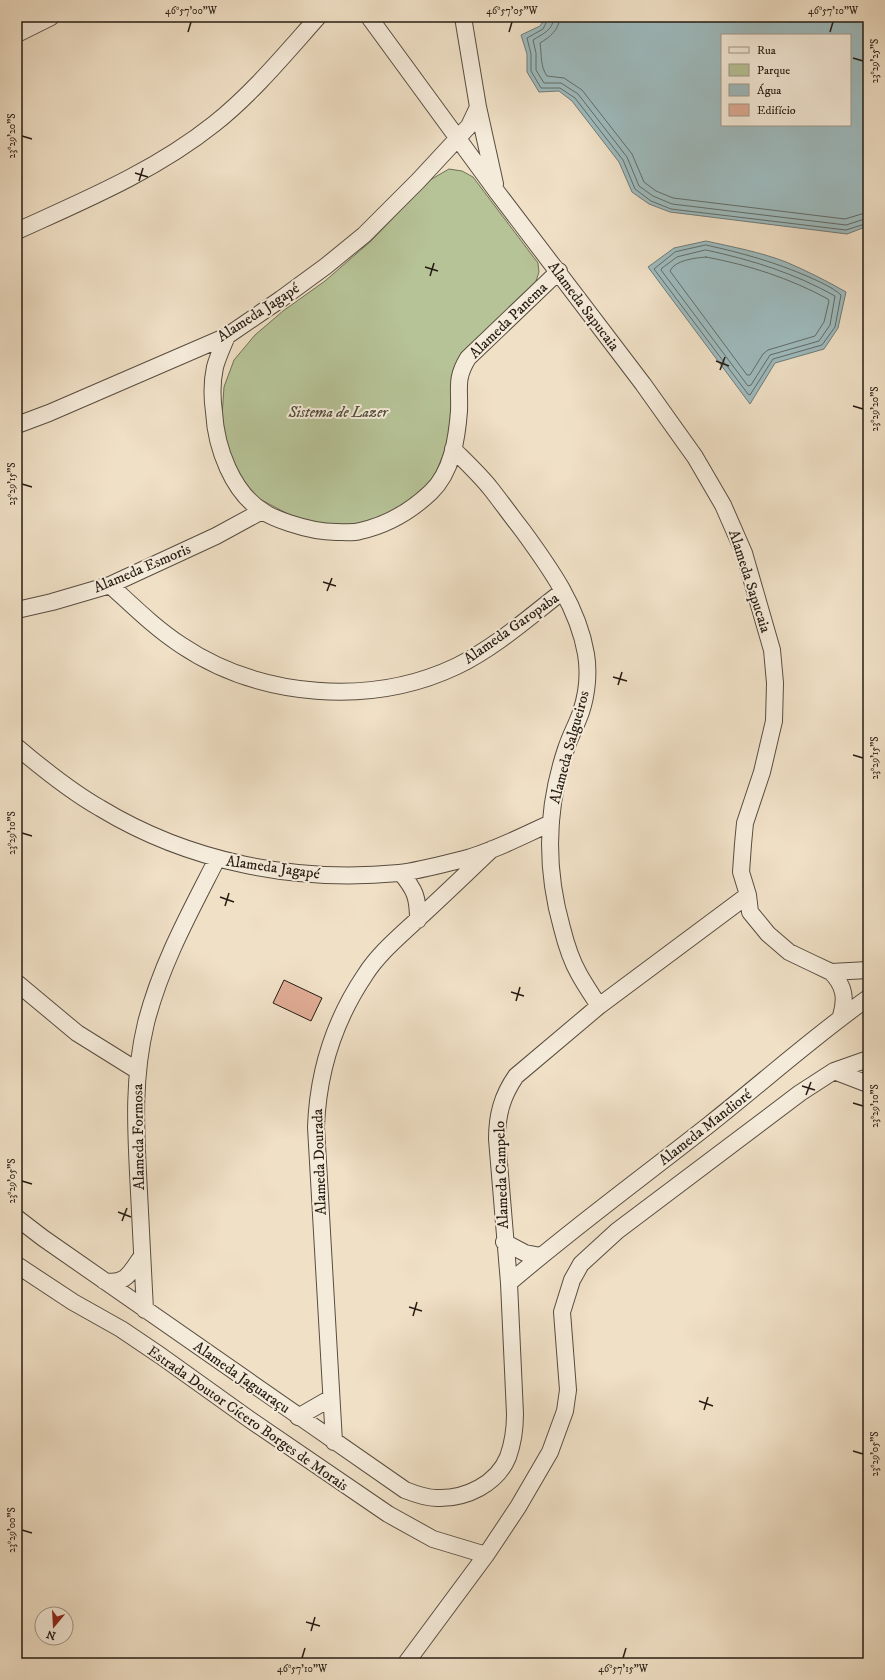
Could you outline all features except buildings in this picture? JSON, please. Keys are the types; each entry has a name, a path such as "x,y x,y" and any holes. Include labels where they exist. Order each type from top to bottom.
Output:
{"street":[{"path":"17,34 51,17"},
{"path":"17,231 101,193 159,162 186,145 215,123 250,92 318,17"},
{"name":"Alameda Sapucaia","path":"369,17 497,192 559,271 643,384 695,457 723,505 744,553 772,650 775,683 774,721 762,772 745,822 741,872 748,895 750,912 768,934 789,952 831,972 868,970"},
{"path":"463,17 478,107 497,192"},
{"name":"Alameda Jagapé","path":"17,425 49,413 227,336 326,266 364,235 418,181 468,126 478,107"},
{"name":"Alameda Panema","path":"227,336 215,368 213,400 214,426 228,471 242,492 262,511 302,528 325,532 359,532 386,523 409,510 432,491 442,478 450,462 453,449 459,410 459,376 462,368 468,358 559,271"},
{"name":"Alameda Salgueiros","path":"453,449 490,488 547,562 563,591 580,629 586,654 586,683 582,710 566,748 557,780 551,823 550,871 557,910 566,944 578,974 599,1006"},
{"name":"Alameda Esmoris","path":"17,610 52,602 110,585 216,536 262,511"},
{"name":"Alameda Garopaba","path":"110,585 156,626 182,646 216,665 267,683 297,689 340,692 378,689 418,680 457,666 487,648 563,591"},
{"name":"Alameda Jagapé","path":"17,747 52,776 99,808 140,830 186,849 217,859 261,868 305,874 344,876 401,873 465,858 492,849 551,823"},
{"name":"Alameda Dourada","path":"334,1442 316,1127 317,1100 322,1071 331,1039 345,1007 365,974 396,939 492,849"},
{"name":"Alameda Formosa","path":"145,1310 135,1119 138,1071 146,1023 160,978 177,936 217,859"},
{"path":"401,873 412,886 416,895 418,920"},
{"name":"Alameda Campelo","path":"479,1489 495,1477 507,1458 514,1435 515,1414 509,1284 504,1242 497,1123 506,1090 516,1076 599,1006 748,895"},
{"path":"831,972 838,979 843,992 845,1003 841,1016"},
{"path":"17,983 77,1033 138,1071"},
{"name":"Alameda Mandioré","path":"509,1284 541,1256 710,1123 841,1016 868,998"},
{"path":"406,1663 486,1555 518,1507 550,1452 565,1412 568,1390 562,1312 572,1280 581,1264 617,1231 800,1093 834,1071 868,1059"},
{"path":"834,1071 868,1084"},
{"name":"Alameda Jaguaraçu","path":"17,1218 145,1310 404,1490 421,1496 438,1498 459,1496 479,1489"},
{"path":"504,1242 525,1253 541,1256"},
{"path":"104,1281 116,1283 127,1277 142,1256"},
{"name":"Estrada Doutor Cícero Borges de Morais","path":"17,1265 73,1302 120,1329 161,1356 249,1419 388,1514 433,1539 465,1550 486,1555"},
{"path":"298,1417 331,1398"}],"green space":[{"name":"Sistema de Lazer","path":"449,169 462,171 473,177 538,263 539,272 535,284 458,359 447,445 433,480 412,502 385,517 357,525 323,526 288,514 254,496 237,473 225,443 222,416 224,387 234,360 255,335 283,311 325,281 371,241 430,180"}],"water":[{"path":"546,17 868,17 868,226 847,234 670,212 649,204 632,192 619,162 572,101 559,91 539,92 527,72 527,54 521,35 540,26"},
{"path":"706,241 776,258 817,276 846,292 838,328 824,349 775,363 750,404 648,267 674,248"}]}
